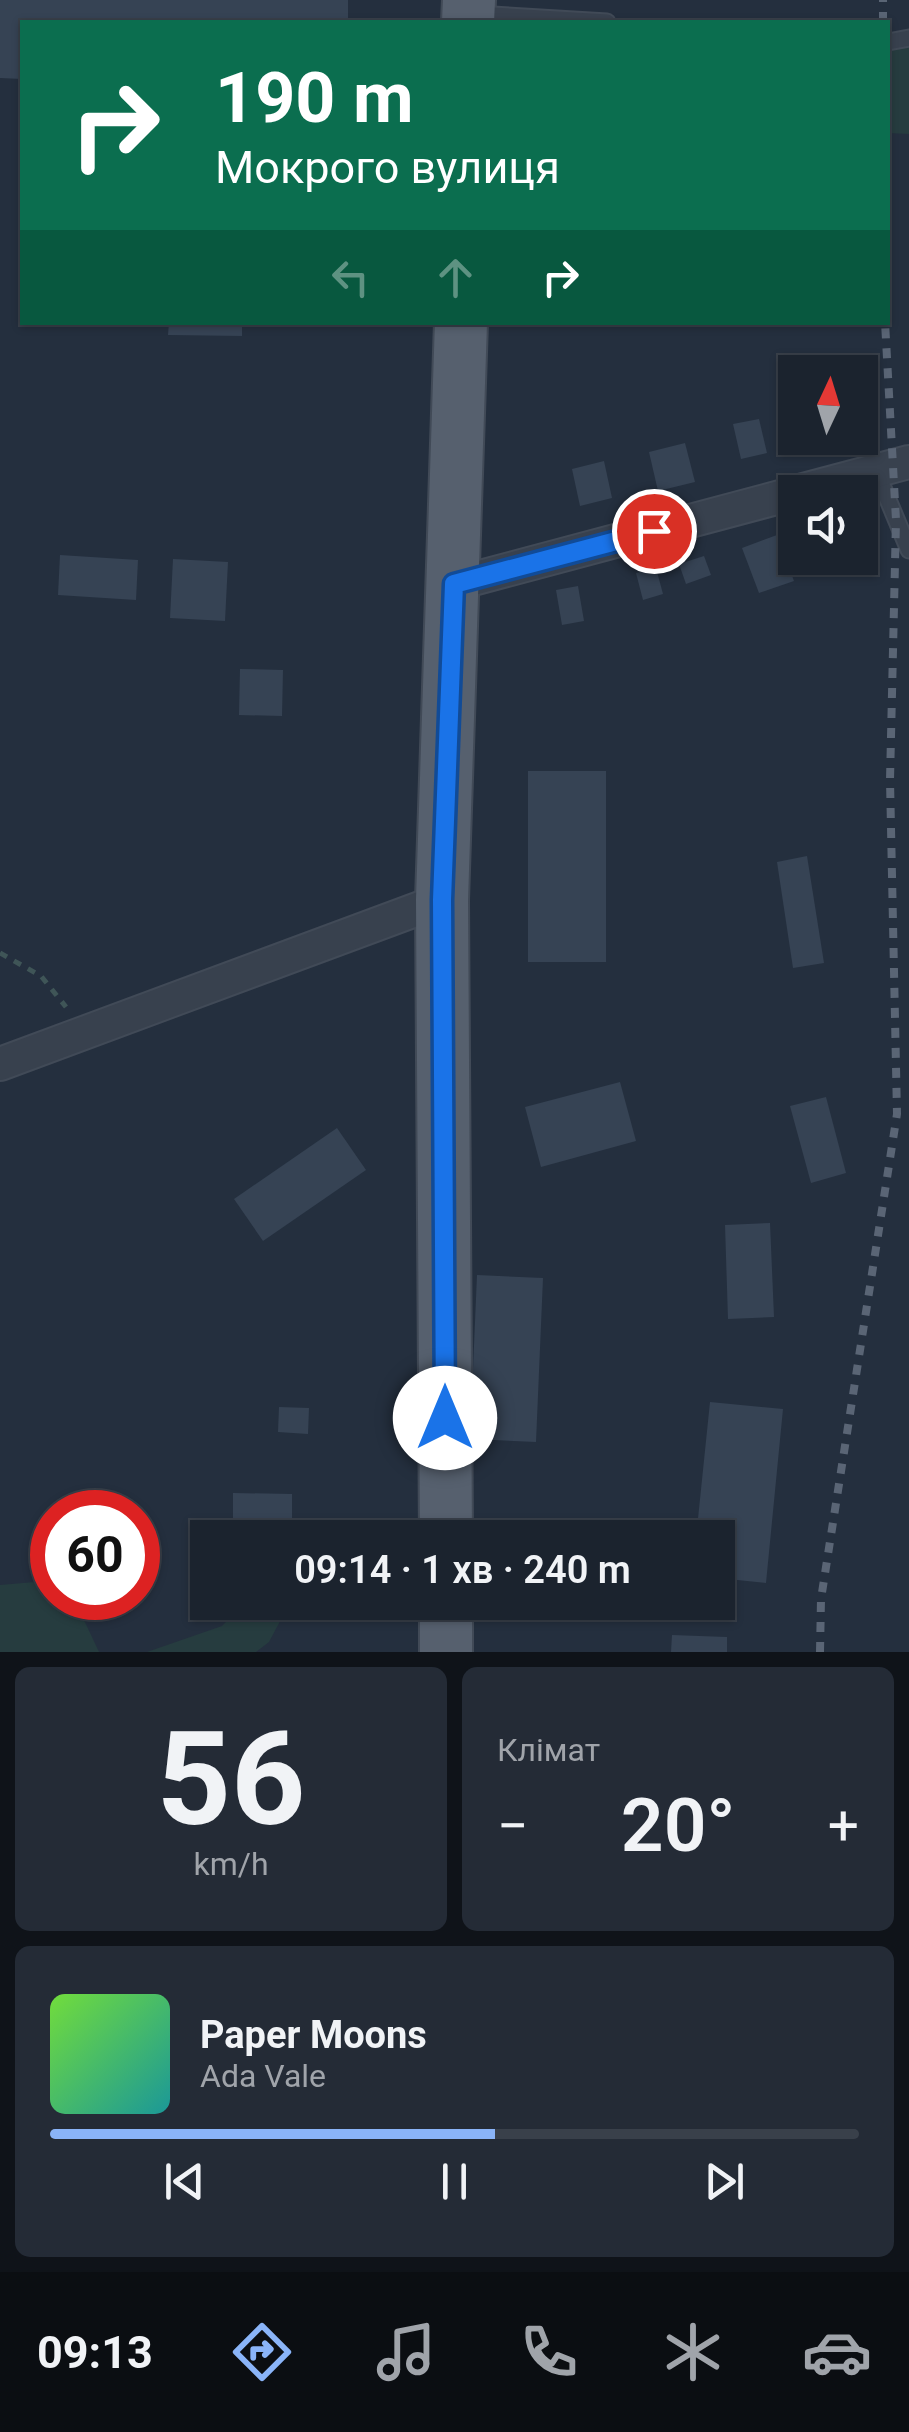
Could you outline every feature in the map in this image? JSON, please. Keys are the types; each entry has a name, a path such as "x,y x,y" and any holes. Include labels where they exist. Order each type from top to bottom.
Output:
{"main road":[{"path":"446,1520 442,900 461,325"},
{"path":"446,1620 446,1652"}],"street":[{"path":"861,475 909,462"},
{"path":"454,584 778,498"},
{"path":"0,1064 442,900"}],"lane":[{"path":"469,12 579,20"},
{"path":"876,471 909,550"}],"path":[{"path":"0,952 41,976 87,1033"}],"green space":[{"path":"909,38 909,134 890,133 890,42"},
{"path":"30,1582 30,1620 84,1620 99,1652 0,1652 0,1585"},
{"path":"228,1620 281,1620 269,1642 256,1652 147,1652 222,1626"}],"building":[{"path":"0,0 348,0 348,20 20,20 20,79 0,78"},
{"path":"169,325 242,325 242,336 168,335"},
{"path":"759,419 767,453 741,459 733,424"},
{"path":"685,443 695,482 658,491 649,452"},
{"path":"604,461 612,498 580,506 572,469"},
{"path":"777,535 778,575 792,575 794,581 759,593 742,548"},
{"path":"60,555 138,560 136,600 58,595"},
{"path":"704,556 711,575 686,584 679,564"},
{"path":"173,559 228,562 225,621 170,618"},
{"path":"656,568 663,594 643,600 636,573"},
{"path":"578,586 584,621 562,625 556,590"},
{"path":"240,669 283,670 282,716 239,715"},
{"path":"528,771 606,771 606,962 528,962"},
{"path":"807,856 824,963 793,968 777,862"},
{"path":"620,1082 636,1141 541,1167 525,1107"},
{"path":"826,1097 846,1173 811,1183 790,1106"},
{"path":"337,1128 366,1170 263,1241 234,1199"},
{"path":"770,1223 774,1317 728,1319 725,1225"},
{"path":"477,1275 543,1278 536,1442 470,1439"},
{"path":"710,1402 783,1409 766,1583 735,1580 735,1520 698,1520"},
{"path":"279,1407 309,1408 308,1434 278,1432"},
{"path":"233,1493 292,1494 292,1520 233,1520"},
{"path":"672,1635 727,1637 727,1652 671,1652"}],"railway":[{"path":"883,0 883,20"},
{"path":"820,1652 821,1599 897,1114 890,780 896,520 885,325"}],"route":[{"path":"445,1418 442,900 454,584 654,531"}]}
